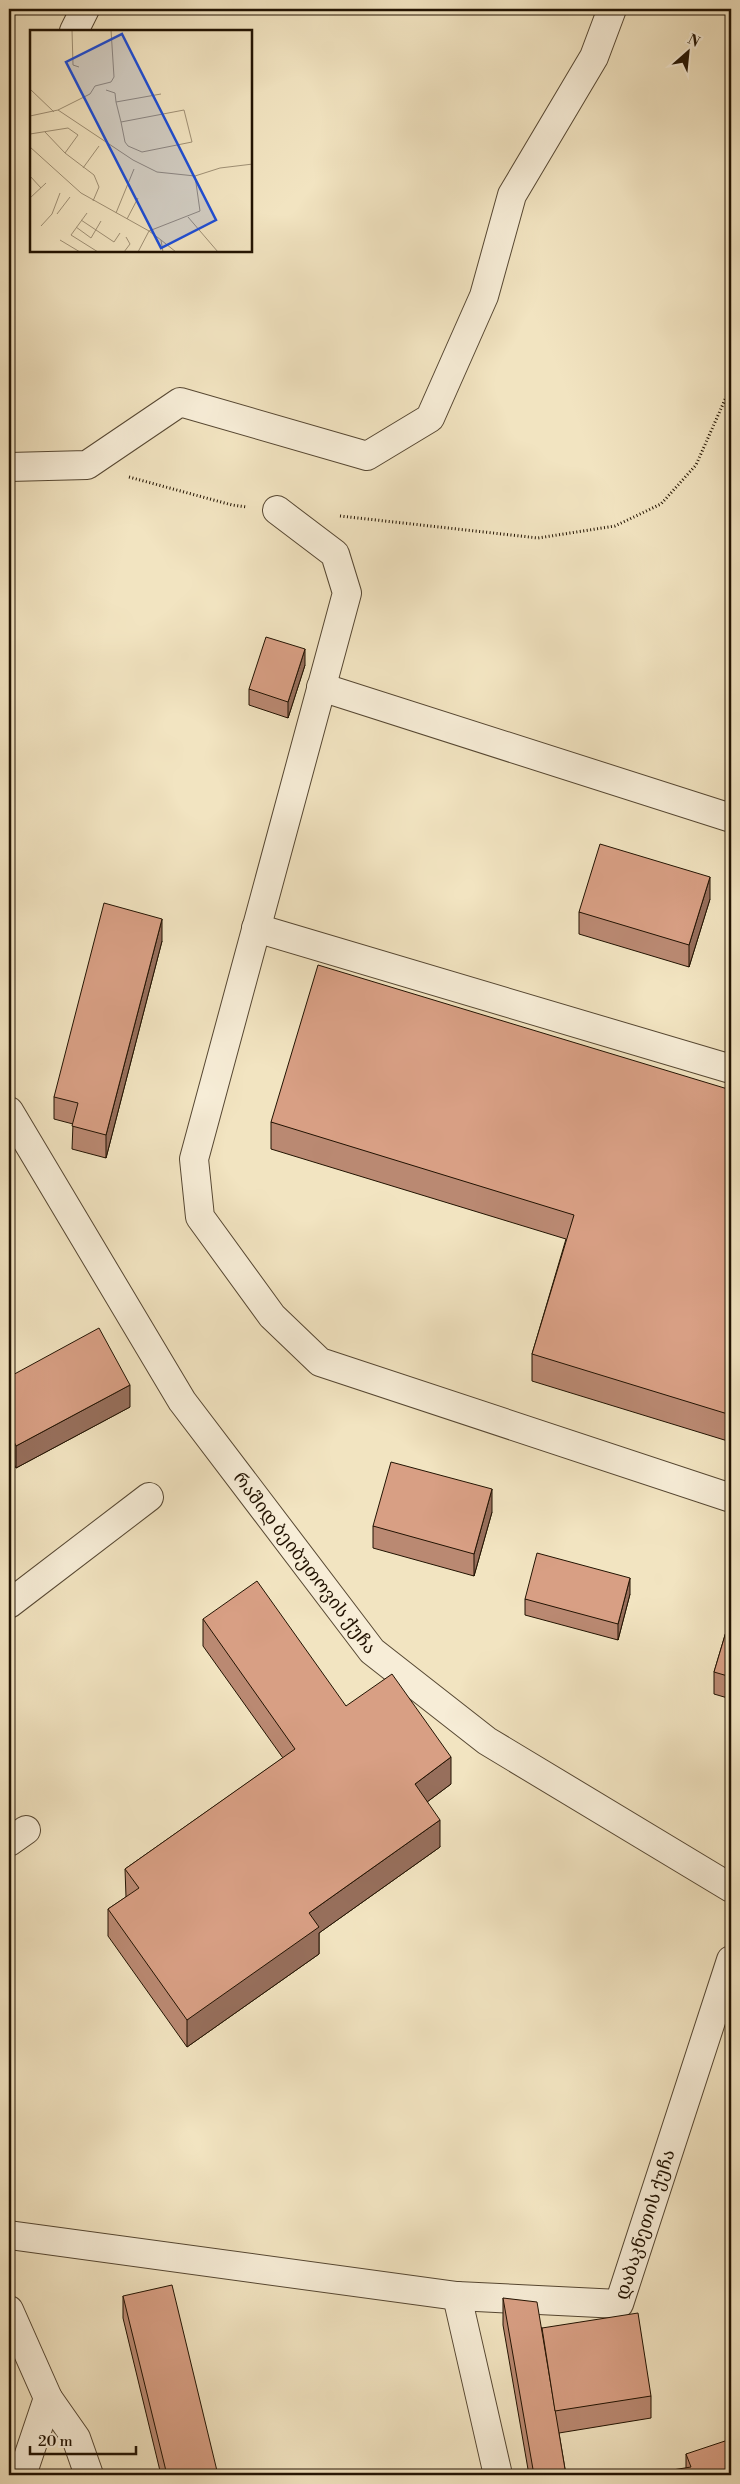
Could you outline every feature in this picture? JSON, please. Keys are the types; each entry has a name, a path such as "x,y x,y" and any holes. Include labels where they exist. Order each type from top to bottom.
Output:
{"street":[{"path":"74,30 85,9"},
{"path":"9,467 87,465 180,402 367,456 430,418 484,296 512,195 594,57 612,9"},
{"path":"277,510 335,554 347,593 194,1159 200,1217 272,1316 320,1362 731,1498"},
{"path":"321,687 731,818"},
{"path":"256,928 731,1068"},
{"name":"რაშიდ ბეიბუთოვის ქუჩა","path":"9,1111 182,1401 372,1652 487,1741 731,1888"},
{"path":"9,1604 149,1497"},
{"name":"დაბაკნეთის ქუჩა","path":"456,2296 619,2304 731,1960"},
{"path":"9,2236 456,2296 498,2475"},
{"path":"9,2310 48,2398 76,2438 89,2475"},
{"path":"22,2475 48,2398"}],"path":[{"path":"335,516 538,538 615,526 661,504 696,465 731,386"},
{"path":"87,465 232,505 277,510"}],"building":[{"path":"266,637 305,649 288,702 249,689"},
{"path":"600,844 710,877 689,945 579,912"},
{"path":"104,903 162,919 106,1135 72,1126 78,1103 54,1097"},
{"path":"318,965 731,1090 731,1415 532,1354 574,1215 271,1122"},
{"path":"99,1328 130,1385 16,1446 9,1431 9,1377"},
{"path":"391,1462 492,1489 474,1554 373,1526"},
{"path":"537,1553 630,1578 618,1624 525,1599"},
{"path":"257,1581 346,1706 392,1674 451,1757 415,1784 440,1820 309,1913 319,1927 187,2020 108,1909 139,1888 125,1869 295,1749 203,1619"},
{"path":"731,1615 731,1677 714,1672"},
{"path":"172,2285 218,2475 167,2475 123,2296"},
{"path":"503,2298 537,2302 566,2475 534,2475"},
{"path":"638,2313 651,2396 555,2411 542,2328"},
{"path":"731,2439 731,2475 641,2475 691,2467 686,2454"}]}
